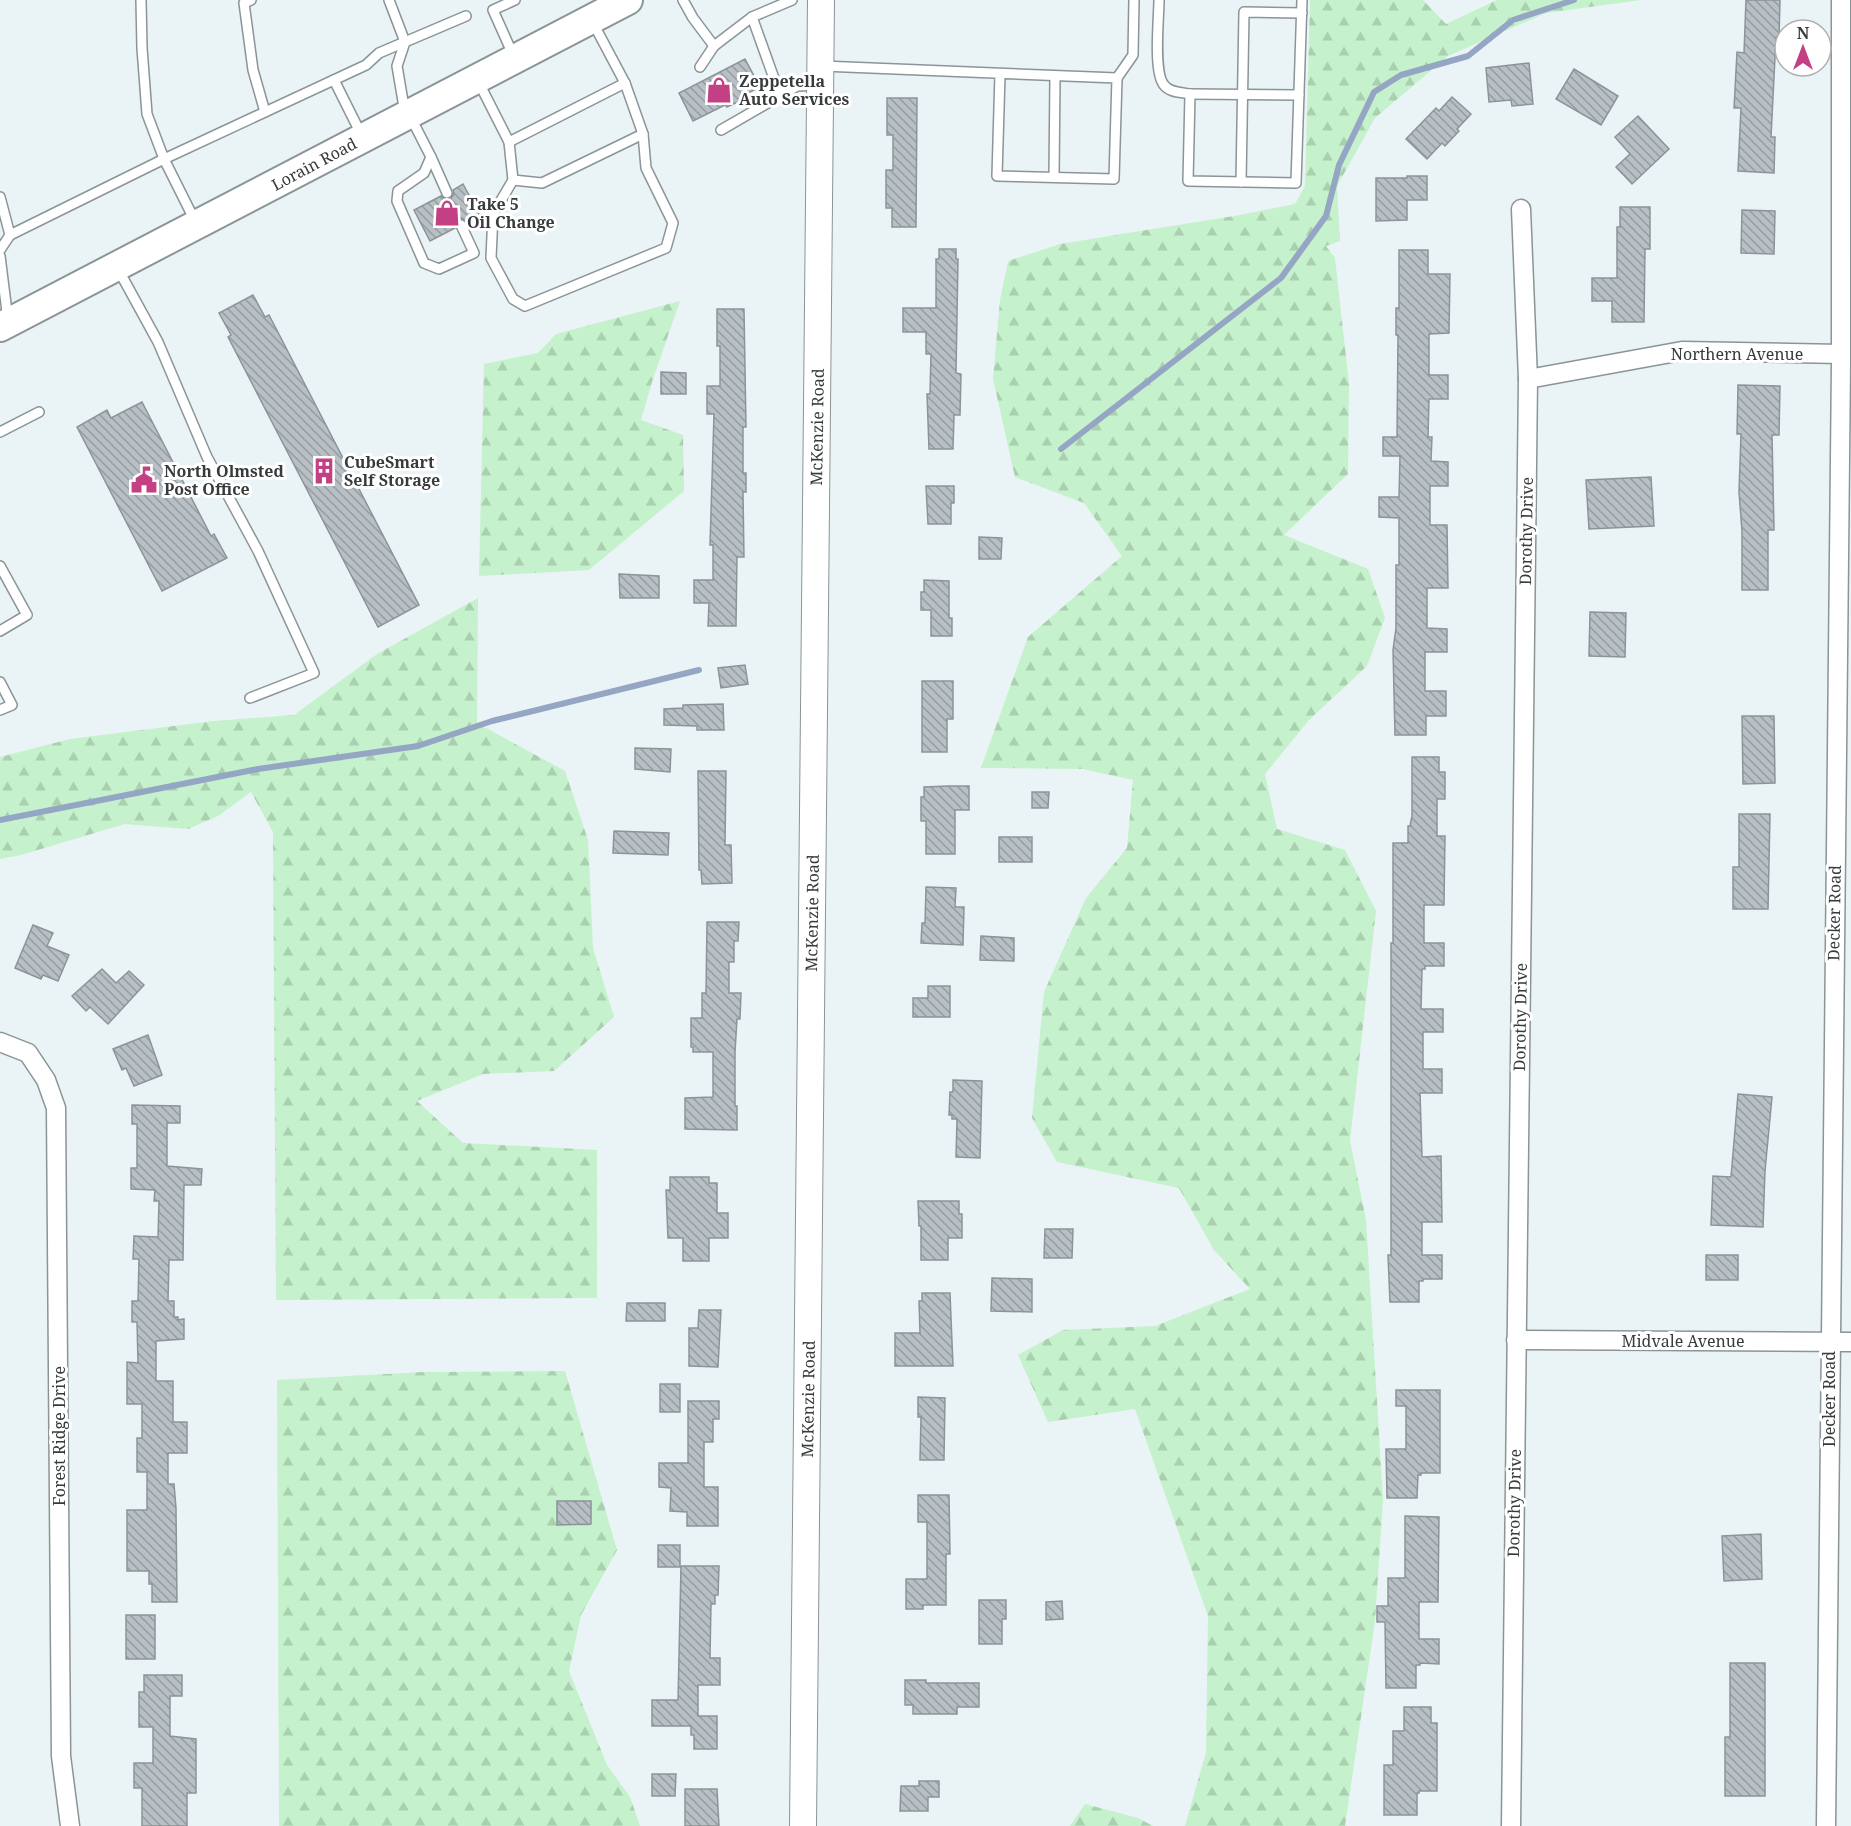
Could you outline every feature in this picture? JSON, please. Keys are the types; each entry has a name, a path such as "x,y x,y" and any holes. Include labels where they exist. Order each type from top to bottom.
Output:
{"main road":[{"name":"Lorain Road","path":"4,325 515,59 608,7"}],"street":[{"name":"McKenzie Road","path":"803,1826 821,0"},
{"name":"Decker Road","path":"1826,1826 1841,354 1841,0"},
{"name":"Dorothy Drive","path":"1511,1826 1528,379 1521,209"},
{"name":"Northern Avenue","path":"1528,379 1682,351 1841,354"},
{"name":"Forest Ridge Drive","path":"0,1042 28,1053 46,1080 56,1108 61,1756 70,1826"},
{"name":"Midvale Avenue","path":"1516,1340 1851,1342"}],"lane":[{"path":"141,0 147,114 164,159 197,225"},
{"path":"251,0 244,3 253,70 265,111"},
{"path":"389,0 405,42 398,66 407,115 431,157 447,193"},
{"path":"515,0 493,10 515,59"},
{"path":"683,0 714,46"},
{"path":"700,67 714,46 752,17 792,0"},
{"path":"1000,74 997,176 1114,179 1117,78 1133,55 1134,0"},
{"path":"1159,0 1158,61 1162,84 1171,91 1190,94 1299,95"},
{"path":"1190,94 1188,181 1296,183 1302,0"},
{"path":"477,79 509,142 513,180 493,214 491,258 513,299 525,306 666,248 673,223 646,168 643,134 625,83 608,7"},
{"path":"1241,182 1244,12 1302,13"},
{"path":"0,249 10,235 164,159 366,65 379,53 466,16"},
{"path":"752,17 780,95"},
{"path":"721,130 780,95 820,75 1000,74 1117,78"},
{"path":"1054,177 1055,76"},
{"path":"334,80 363,139"},
{"path":"509,142 625,83"},
{"path":"513,180 542,183 643,134"},
{"path":"431,157 423,173 398,191 398,201 424,263 439,269 474,253 461,225"},
{"path":"0,197 10,235"},
{"path":"0,256 4,325"},
{"path":"117,267 158,342 207,457 262,561 314,673 250,698"},
{"path":"0,432 39,412"},
{"path":"0,566 27,615 0,631"},
{"path":"0,682 12,705 0,710"}],"green space":[{"path":"1310,0 1423,0 1446,24 1497,0 1641,0 1546,13 1448,56 1375,118 1337,186 1340,241 1326,246 1335,258 1349,384 1348,474 1284,535 1368,569 1385,618 1367,666 1309,720 1265,774 1277,829 1345,850 1376,911 1350,1141 1366,1220 1383,1500 1375,1621 1345,1826 1185,1826 1206,1752 1208,1616 1135,1409 1048,1422 1018,1355 1063,1330 1155,1326 1250,1289 1214,1250 1179,1188 1057,1162 1032,1118 1044,992 1086,898 1127,848 1133,780 1083,769 981,768 1028,637 1122,556 1084,503 1015,477 993,379 1000,300 1008,261 1060,244 1295,204 1305,186"},
{"path":"680,301 641,420 683,435 684,491 589,570 479,576 484,364 538,353 556,334"},
{"path":"478,598 477,723 565,771 588,840 593,948 614,1017 554,1071 483,1074 417,1101 463,1143 597,1150 597,1298 276,1300 273,832 251,792 218,816 188,829 125,824 21,855 0,859 0,757 70,739 214,721 294,715 377,654"},
{"path":"565,1371 617,1550 581,1615 569,1671 607,1765 630,1797 640,1826 279,1826 277,1380 423,1372"},
{"path":"1085,1804 1138,1818 1153,1826 1070,1826"}],"building":[{"path":"1746,0 1780,0 1780,18 1773,18 1774,78 1771,137 1775,137 1774,173 1738,171 1741,108 1734,108 1737,52 1744,53"},
{"name":"Zeppetella Auto Services","path":"745,59 760,87 746,94 748,97 727,107 725,105 693,121 679,93"},
{"path":"1529,63 1533,104 1512,106 1511,100 1489,102 1486,68"},
{"path":"1574,69 1618,96 1601,125 1556,99"},
{"path":"1452,97 1471,114 1445,146 1442,143 1427,159 1406,139 1436,108 1439,111"},
{"path":"887,98 917,98 916,227 892,227 892,208 886,208 886,170 893,170 893,135 887,135"},
{"path":"1638,116 1669,149 1632,184 1616,167 1630,154 1615,137"},
{"path":"1407,176 1427,176 1427,200 1407,200 1407,220 1376,221 1376,178 1407,178"},
{"name":"Take 5 Oil Change","path":"463,184 480,215 467,222 462,218 458,219 454,224 455,228 430,241 414,210 441,196 446,200 450,199 454,194 453,190"},
{"path":"1620,207 1650,207 1650,249 1645,249 1644,322 1612,322 1612,301 1592,301 1592,278 1617,278 1617,227 1620,227"},
{"path":"1742,210 1775,211 1774,254 1741,253"},
{"path":"939,249 956,249 956,259 958,259 956,373 961,374 960,415 954,415 953,449 929,449 927,394 930,394 931,354 926,354 926,332 903,332 903,308 936,308 936,259 939,259"},
{"path":"1399,250 1428,250 1428,274 1450,274 1449,333 1429,334 1429,375 1448,375 1448,399 1429,399 1428,437 1432,437 1431,461 1448,462 1448,486 1430,486 1430,525 1447,525 1448,588 1427,588 1427,628 1447,629 1447,652 1425,652 1425,691 1446,691 1446,716 1426,716 1426,735 1395,735 1393,650 1396,628 1396,565 1399,565 1399,518 1379,517 1379,497 1399,497 1400,456 1383,456 1383,437 1397,437 1396,308 1399,308"},
{"name":"CubeSmart Self Storage","path":"253,295 265,317 269,315 419,605 378,627 228,337 231,335 219,313"},
{"path":"717,309 744,309 746,427 743,427 743,473 746,473 746,492 743,492 744,557 737,557 736,626 708,626 709,603 694,603 694,580 713,580 713,545 710,545 714,414 707,414 707,386 720,386"},
{"path":"661,372 686,373 686,394 661,394"},
{"path":"1738,385 1780,386 1779,435 1772,435 1774,530 1768,530 1768,590 1742,590 1742,531 1739,492 1741,434 1737,434"},
{"name":"North Olmsted Post Office","path":"142,402 211,536 214,534 227,558 162,591 77,427 107,410 111,418"},
{"path":"1651,477 1654,526 1589,529 1586,480"},
{"path":"926,486 954,486 951,524 928,524"},
{"path":"979,537 1002,538 1001,559 979,559"},
{"path":"619,574 659,576 659,598 620,598"},
{"path":"924,580 949,581 949,618 952,618 952,636 931,636 931,610 921,610"},
{"path":"1590,612 1626,613 1625,657 1589,656"},
{"path":"745,665 748,684 721,688 718,668"},
{"path":"922,681 953,681 953,719 947,719 947,752 922,752"},
{"path":"723,704 724,730 697,730 697,726 664,725 664,709 683,708 683,705"},
{"path":"1742,716 1774,716 1775,783 1743,784"},
{"path":"635,748 671,749 670,772 635,769"},
{"path":"1412,757 1439,757 1439,772 1445,772 1445,799 1437,799 1437,836 1445,836 1444,905 1424,905 1424,943 1444,943 1444,966 1425,966 1425,969 1422,969 1421,1009 1443,1009 1443,1032 1423,1032 1423,1069 1442,1069 1442,1093 1420,1093 1422,1157 1441,1156 1442,1222 1422,1222 1422,1255 1442,1255 1442,1279 1419,1281 1419,1302 1390,1302 1388,1255 1391,1255 1393,843 1408,843 1408,826 1410,826 1412,816"},
{"path":"698,771 726,771 725,845 731,845 732,883 702,884 701,870 699,870"},
{"path":"969,786 969,810 955,810 955,854 926,854 926,821 921,821 921,797 924,797 924,787"},
{"path":"1032,792 1049,792 1048,808 1032,808"},
{"path":"1739,814 1770,814 1768,909 1733,909 1733,867 1739,867"},
{"path":"614,831 669,833 668,855 613,853"},
{"path":"999,837 1032,837 1032,862 999,862"},
{"path":"926,887 956,888 955,907 964,907 963,945 921,943 922,923 925,923"},
{"path":"707,922 739,922 738,941 734,941 734,962 729,962 729,993 741,993 735,1052 737,1130 685,1129 685,1098 713,1097 713,1052 693,1052 693,1047 691,1047 691,1018 702,1018 702,993 706,993"},
{"path":"33,925 53,933 47,946 69,955 58,981 43,975 41,979 15,968"},
{"path":"981,936 1014,938 1014,961 980,960"},
{"path":"102,969 116,983 129,971 144,985 108,1024 90,1007 86,1011 72,996"},
{"path":"928,986 950,986 950,1017 913,1017 913,998 928,998"},
{"path":"148,1035 162,1075 134,1086 126,1068 122,1070 113,1049"},
{"path":"953,1080 982,1081 980,1158 956,1157 957,1119 952,1119 952,1115 949,1115"},
{"path":"1738,1094 1772,1097 1765,1171 1763,1227 1711,1225 1713,1176 1731,1177"},
{"path":"132,1105 180,1106 180,1123 167,1123 167,1166 202,1169 201,1185 184,1185 183,1260 169,1260 168,1301 174,1301 174,1317 178,1317 178,1320 184,1319 184,1339 156,1341 156,1381 173,1381 173,1422 187,1422 187,1453 168,1453 168,1484 174,1484 176,1508 177,1602 152,1602 149,1571 127,1571 127,1510 147,1510 147,1472 137,1472 137,1438 142,1438 142,1404 127,1404 127,1362 138,1363 137,1322 132,1322 132,1301 138,1301 139,1259 133,1259 134,1236 158,1237 159,1201 154,1201 155,1190 131,1189 131,1168 137,1168 137,1124 132,1124"},
{"path":"670,1177 709,1177 709,1183 717,1183 717,1213 728,1213 728,1238 709,1238 709,1261 683,1261 683,1238 668,1238 666,1190 670,1190"},
{"path":"918,1201 959,1201 959,1214 962,1214 962,1238 948,1238 948,1260 921,1260"},
{"path":"1045,1229 1073,1229 1072,1258 1044,1258"},
{"path":"1706,1255 1738,1255 1738,1280 1706,1280"},
{"path":"992,1278 1032,1279 1032,1312 991,1311"},
{"path":"922,1293 950,1293 953,1366 895,1366 895,1333 920,1333 919,1301 922,1301"},
{"path":"627,1303 665,1303 665,1321 626,1321"},
{"path":"699,1310 721,1310 718,1367 689,1366 689,1328 698,1328"},
{"path":"660,1384 680,1384 680,1412 660,1412"},
{"path":"1396,1390 1440,1390 1440,1473 1418,1475 1417,1498 1387,1498 1386,1449 1406,1449 1406,1406 1396,1406"},
{"path":"918,1397 945,1398 944,1460 920,1460 921,1417 918,1417"},
{"path":"688,1401 719,1401 719,1419 713,1419 713,1442 704,1442 704,1487 718,1487 718,1526 687,1526 687,1512 670,1511 671,1488 659,1487 659,1463 688,1463"},
{"path":"918,1495 949,1495 950,1554 946,1554 946,1605 923,1605 923,1609 906,1609 906,1579 927,1579 927,1522 918,1522"},
{"path":"557,1501 591,1501 591,1524 557,1525"},
{"path":"1405,1516 1439,1517 1438,1602 1419,1602 1419,1639 1439,1639 1439,1664 1420,1663 1416,1665 1416,1688 1386,1688 1385,1622 1377,1622 1377,1606 1388,1606 1388,1578 1405,1578"},
{"path":"1761,1534 1762,1579 1724,1581 1722,1536"},
{"path":"658,1545 680,1545 680,1567 658,1567"},
{"path":"681,1566 719,1566 718,1595 715,1595 715,1604 711,1604 710,1658 720,1658 720,1685 698,1685 698,1716 717,1716 717,1749 694,1749 694,1735 691,1735 691,1726 652,1726 652,1700 678,1700"},
{"path":"979,1600 1006,1600 1006,1619 1002,1619 1002,1644 979,1644"},
{"path":"1062,1601 1063,1619 1046,1620 1046,1602"},
{"path":"126,1615 155,1615 155,1659 126,1659"},
{"path":"1730,1663 1765,1663 1765,1796 1725,1796 1725,1737 1730,1737"},
{"path":"144,1675 182,1675 182,1696 170,1696 170,1736 196,1739 196,1793 187,1793 187,1826 142,1826 142,1788 134,1788 134,1763 153,1763 153,1727 139,1727 139,1692 144,1692"},
{"path":"905,1680 926,1680 926,1683 979,1683 979,1707 957,1707 957,1714 913,1714 913,1705 905,1705"},
{"path":"1404,1707 1431,1707 1431,1723 1437,1723 1437,1791 1417,1793 1417,1815 1384,1815 1384,1765 1393,1765 1393,1731 1404,1731"},
{"path":"652,1774 676,1774 675,1796 652,1796"},
{"path":"919,1781 939,1781 939,1797 928,1797 928,1811 900,1811 901,1786 919,1786"},
{"path":"685,1789 717,1789 719,1826 685,1826"}],"waterway":[{"path":"1061,449 1281,278 1326,216 1339,165 1374,92 1401,75 1468,56 1513,20 1574,0"},
{"path":"0,820 258,769 418,746 492,721 699,670"}],"place":[{"name":"Zeppetella Auto Services","path":"719,90"},
{"name":"Take 5 Oil Change","path":"447,213"},
{"name":"CubeSmart Self Storage","path":"324,471"},
{"name":"North Olmsted Post Office","path":"144,480"}]}
